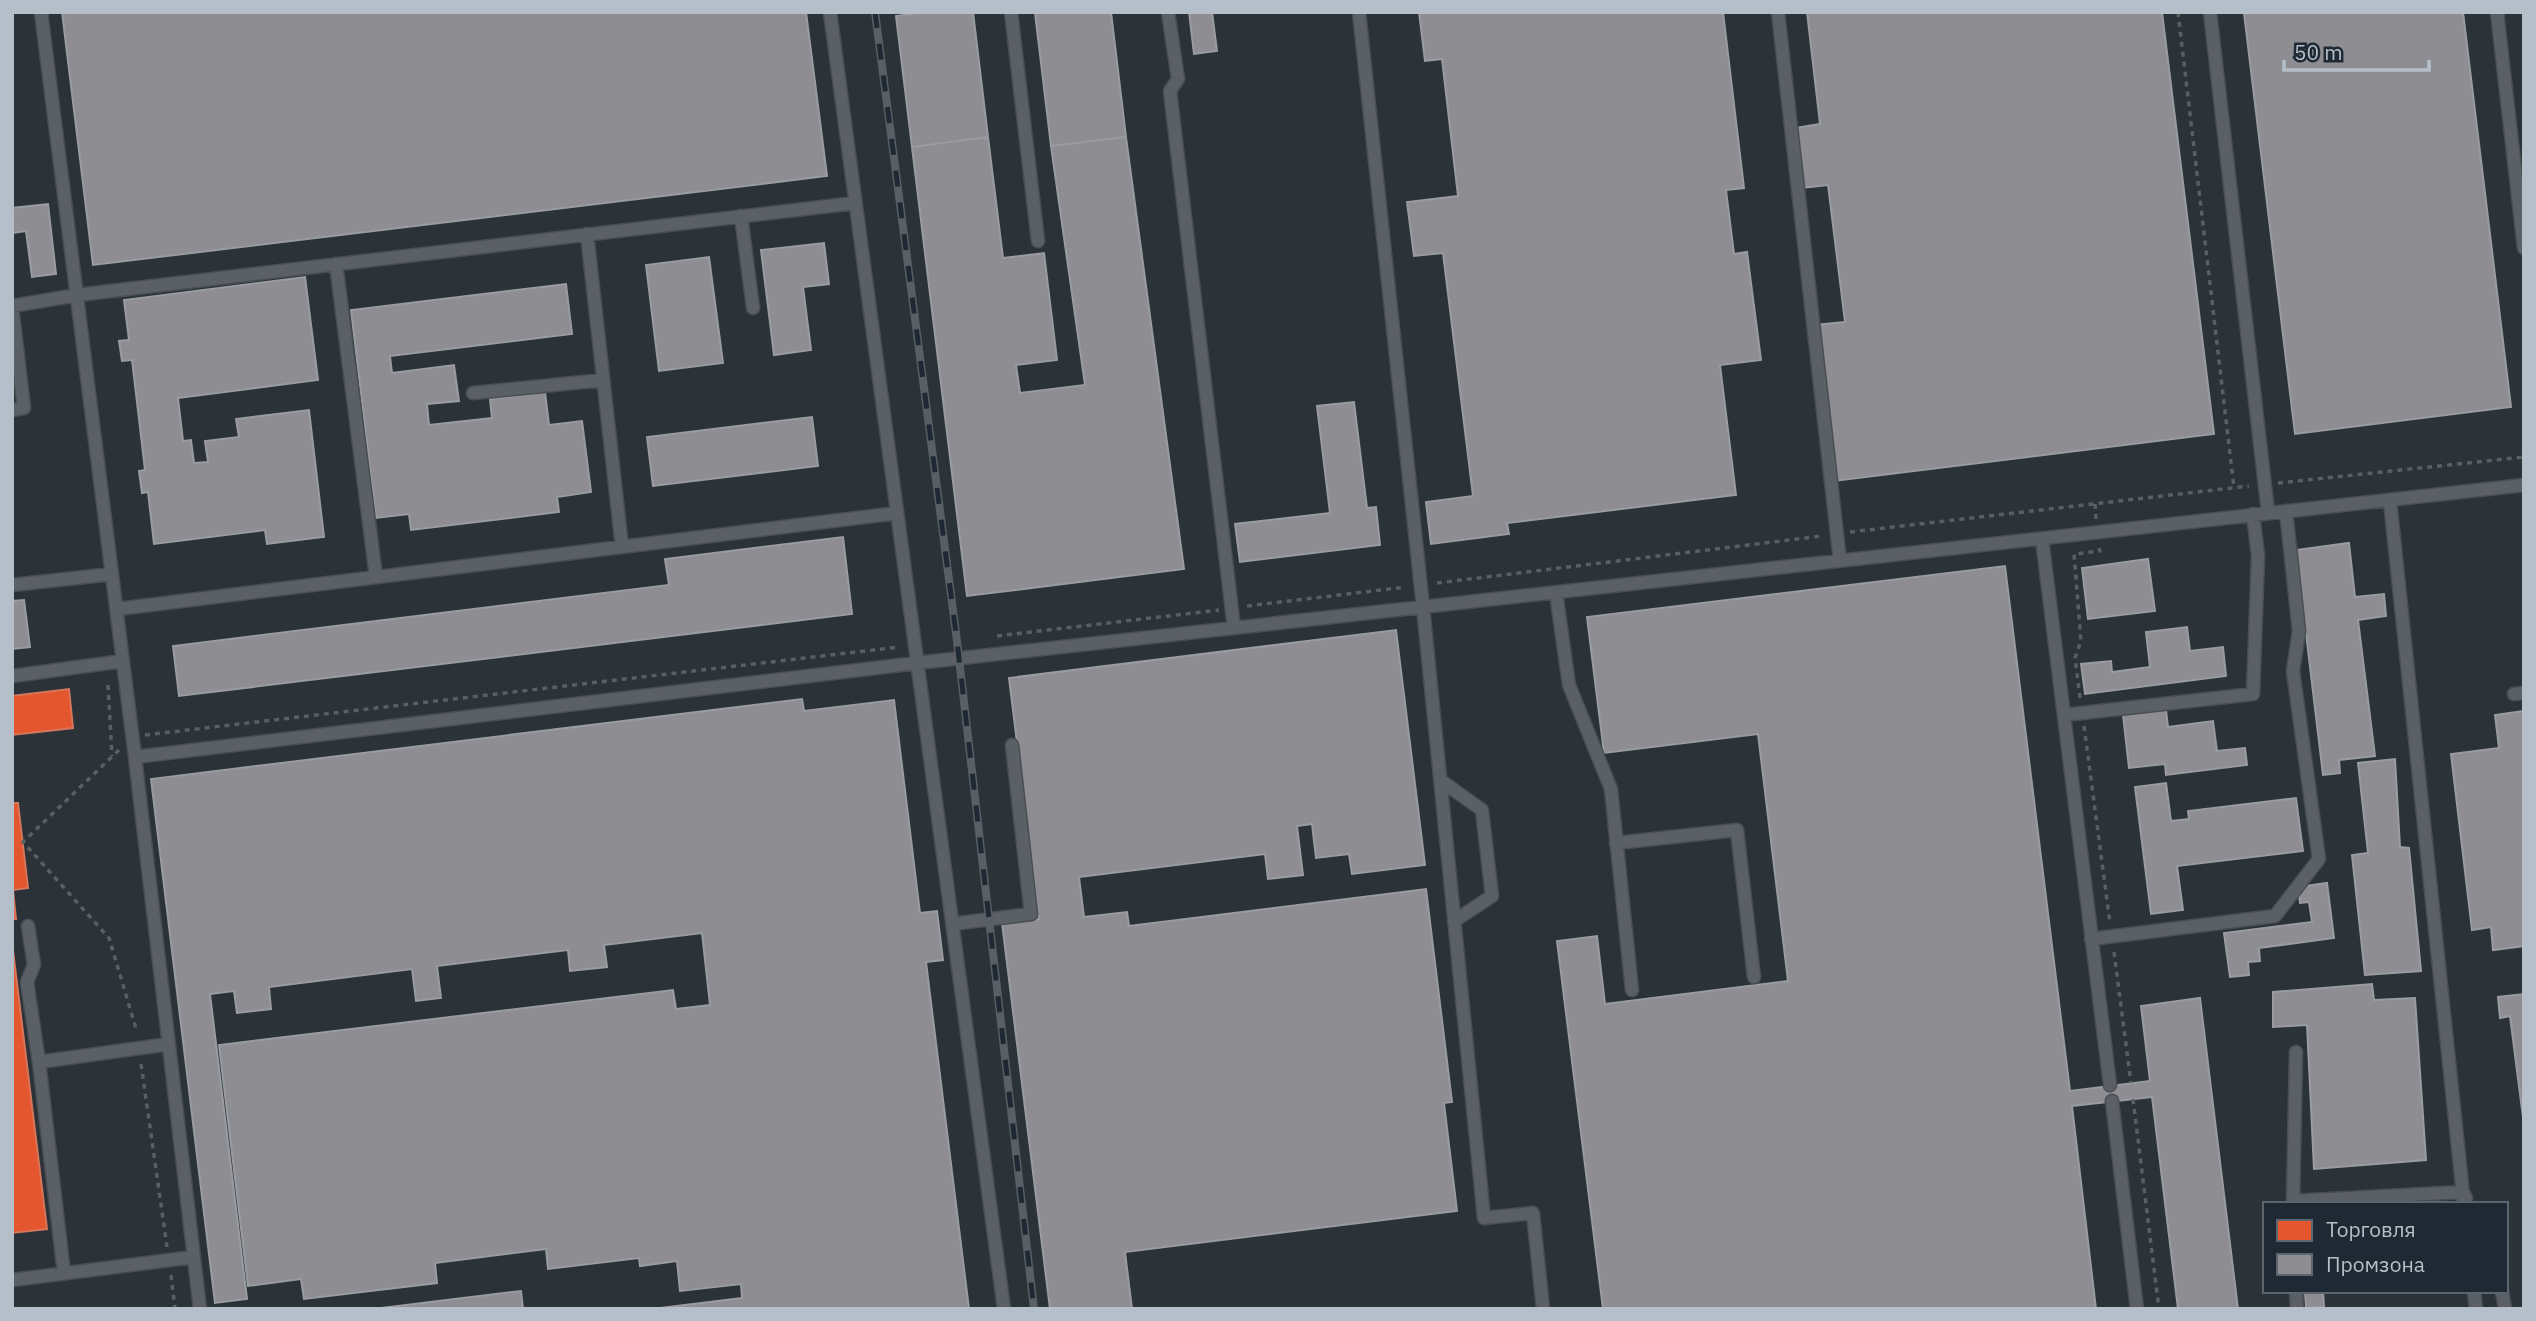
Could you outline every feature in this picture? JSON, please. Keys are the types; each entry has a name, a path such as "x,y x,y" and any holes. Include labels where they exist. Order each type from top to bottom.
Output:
{"lane":[{"path":"41,12 133,737 200,1309"},
{"path":"830,12 1004,1309"},
{"path":"1011,12 1038,241"},
{"path":"1168,12 1178,79 1170,91 1234,628"},
{"path":"1359,12 1421,585 1484,1218 1533,1213 1543,1309"},
{"path":"1778,12 1840,562"},
{"path":"2210,12 2267,512"},
{"path":"2497,12 2524,248"},
{"path":"12,410 24,408 12,306 77,295 855,203"},
{"path":"741,216 753,307"},
{"path":"587,234 622,547"},
{"path":"336,264 376,577"},
{"path":"473,393 603,380"},
{"path":"135,757 917,663 2524,485"},
{"path":"2296,1052 2293,1202 2466,1200 2390,501"},
{"path":"2091,939 2275,916 2319,859 2293,671 2299,631 2286,511"},
{"path":"117,609 897,513"},
{"path":"2064,715 2253,694 2258,556 2253,514"},
{"path":"2042,539 2110,1085"},
{"path":"12,585 112,574"},
{"path":"1556,593 1569,685 1611,789 1632,990"},
{"path":"12,676 123,661"},
{"path":"952,924 1031,914 1012,745"},
{"path":"1440,780 1482,810 1492,896 1454,921"},
{"path":"1616,843 1737,830 1754,977"},
{"path":"28,926 34,965 27,982 64,1273"},
{"path":"39,1062 169,1044"},
{"path":"2112,1101 2137,1309"},
{"path":"12,1280 194,1257"}],"path":[{"path":"2178,12 2234,488"},
{"path":"984,638 1837,534 2264,484 2524,457"},
{"path":"2095,504 2099,551 2074,554 2081,641 2075,658 2131,1083"},
{"path":"23,842 133,737 914,645"},
{"path":"2133,1099 2159,1309"}],"building: Торговля":[{"path":"69,689 73,728 12,735 12,696"},
{"path":"12,803 18,803 28,888 13,890 16,919 12,919"},
{"path":"12,942 47,1229 12,1233"}],"building: Промзона":[{"path":"62,12 806,12 827,176 93,265"},
{"path":"926,12 973,12 988,137 912,147 896,16"},
{"path":"1111,12 1126,137 1051,146 1035,13"},
{"path":"1189,12 1212,12 1217,51 1194,54"},
{"path":"1419,12 1723,12 1744,188 1726,190 1734,254 1747,252 1761,360 1720,365 1736,495 1507,523 1509,534 1431,544 1426,502 1473,496 1443,253 1414,256 1407,202 1458,196 1442,59 1425,61"},
{"path":"1807,12 2162,12 2214,434 1834,481 1815,325 1845,322 1828,185 1802,188 1795,128 1820,124"},
{"path":"2463,12 2511,407 2295,434 2244,13"},
{"path":"988,137 1003,258 1044,253 1057,360 1016,365 1020,393 1085,385 1051,146 1126,137 1184,569 967,596 912,147"},
{"path":"48,204 56,274 32,277 26,231 12,233 12,208"},
{"path":"824,243 829,284 803,287 811,350 774,355 761,250"},
{"path":"709,257 723,363 659,371 646,265"},
{"path":"305,277 318,380 178,398 183,441 191,440 194,463 208,462 205,441 239,437 236,419 309,410 324,537 267,544 265,530 154,544 148,492 142,493 139,471 145,470 132,360 122,361 119,341 129,340 124,300"},
{"path":"566,284 572,334 390,356 392,373 454,365 459,401 427,404 429,425 492,418 490,399 545,392 549,425 582,421 591,492 557,497 559,512 411,530 409,514 376,518 351,310"},
{"path":"1354,402 1367,508 1376,507 1380,545 1240,562 1235,524 1330,513 1317,406"},
{"path":"812,417 818,466 653,486 647,437"},
{"path":"843,537 852,614 179,696 173,646 669,585 665,559"},
{"path":"2349,543 2355,597 2384,594 2386,616 2358,620 2375,756 2339,760 2340,773 2323,775 2296,550"},
{"path":"2148,559 2155,611 2088,619 2082,568"},
{"path":"2005,566 2070,1091 2150,1081 2141,1006 2200,998 2238,1309 2178,1309 2152,1097 2072,1106 2096,1309 1603,1309 1557,941 1597,936 1605,1004 1788,981 1758,734 1604,753 1587,617"},
{"path":"24,600 30,647 12,649 12,601"},
{"path":"2187,627 2190,651 2223,647 2226,676 2085,694 2081,664 2111,661 2112,672 2150,667 2146,632"},
{"path":"1396,630 1425,865 1352,874 1349,854 1316,858 1312,824 1297,826 1303,875 1268,879 1265,854 1079,877 1084,917 1127,912 1129,926 1426,889 1452,1102 1444,1103 1457,1211 1125,1252 1132,1309 1050,1309 1002,923 1039,919 1009,678"},
{"path":"802,699 804,711 894,700 920,913 937,911 943,960 926,962 969,1309 652,1309 742,1298 741,1284 680,1291 677,1261 640,1266 639,1258 548,1269 546,1249 435,1263 437,1283 304,1299 301,1279 248,1286 219,1045 673,990 676,1009 710,1005 702,933 604,945 607,967 570,971 568,950 437,966 441,998 416,1001 412,969 269,987 271,1009 237,1013 234,991 210,994 247,1299 215,1303 151,779"},
{"path":"2166,710 2168,727 2213,721 2217,751 2245,748 2247,765 2166,775 2165,764 2129,768 2123,715"},
{"path":"2524,711 2524,946 2493,950 2491,927 2472,930 2451,754 2499,748 2495,715"},
{"path":"2395,759 2400,847 2409,848 2421,971 2365,975 2352,855 2368,853 2358,763"},
{"path":"2166,783 2171,821 2189,819 2188,811 2296,798 2303,851 2177,866 2183,910 2151,914 2135,787"},
{"path":"2327,883 2334,938 2259,948 2260,961 2248,962 2249,975 2230,977 2224,933 2312,922 2309,902 2300,903 2298,887"},
{"path":"2372,984 2374,1000 2415,998 2426,1160 2314,1169 2307,1025 2273,1027 2273,992"},
{"path":"2524,994 2524,1125 2510,1016 2500,1018 2498,997"},
{"path":"521,1291 523,1309 373,1309"},
{"path":"2305,1293 2323,1293 2324,1307 2306,1308"}],"railway":[{"path":"875,12 957,641 1034,1309"}]}
